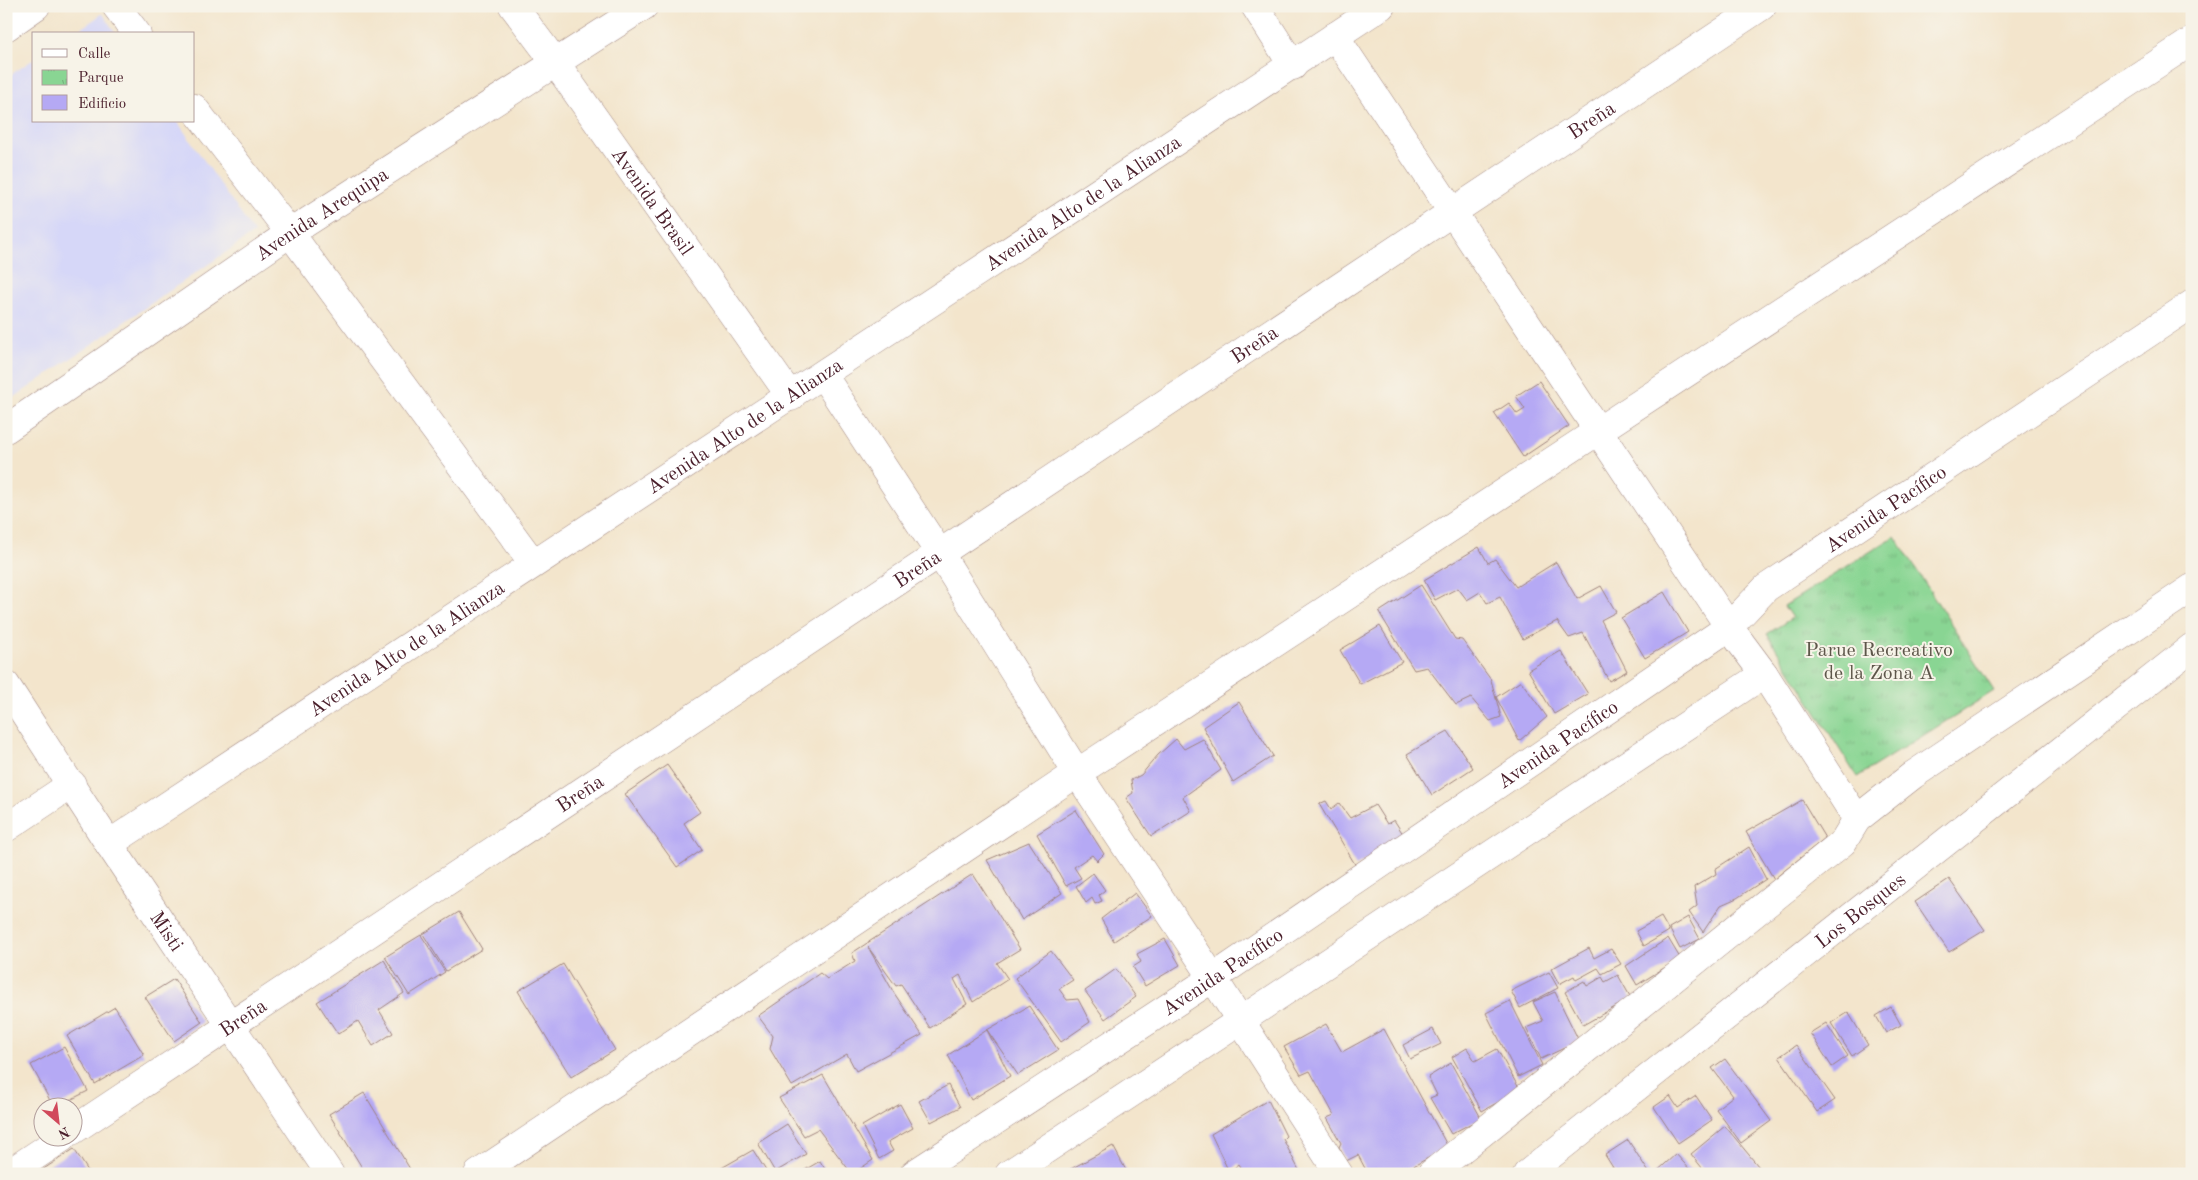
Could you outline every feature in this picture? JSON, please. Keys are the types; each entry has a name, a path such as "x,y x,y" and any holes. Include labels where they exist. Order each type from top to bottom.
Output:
{"street":[{"path":"6,27 36,6"},
{"path":"116,6 136,32"},
{"name":"Avenida Brasil","path":"513,6 555,62 791,397"},
{"name":"Avenida Arequipa","path":"6,429 290,233 644,6"},
{"path":"1255,6 1293,66"},
{"name":"Avenida Alto de la Alianza","path":"109,844 534,563 791,397 1381,6"},
{"name":"Breña","path":"82,1124 1762,6"},
{"path":"1335,36 1729,627 1764,674 1857,819"},
{"path":"478,1174 1077,773 2192,41"},
{"path":"195,109 290,233 534,563"},
{"name":"Avenida Pacífico","path":"914,1174 1214,978 1729,627 1766,588 2192,304"},
{"path":"823,375 940,554 1077,773 1214,978 1339,1174"},
{"path":"1431,1174 1842,842 1857,819 1913,775 2192,588"},
{"name":"Los Bosques","path":"1527,1174 2192,647"},
{"path":"1010,1174 1764,674"},
{"name":"Misti","path":"6,685 72,784 109,844 330,1174"},
{"path":"6,828 72,784"},
{"path":"8,1174 47,1148"}],"shaded area":[{"path":"102,14 115,32 76,32"},
{"path":"32,60 32,122 178,122 254,233 6,403 6,78"}],"green space":[{"name":"Parue Recreativo de la Zona A","path":"1895,536 1994,691 1857,777 1767,634 1792,618 1784,606"}],"building":[{"path":"1539,381 1569,426 1523,457 1494,413 1509,403 1517,414 1525,409 1516,396"},
{"path":"1479,547 1488,563 1495,559 1516,587 1556,562 1577,599 1601,586 1616,612 1601,620 1627,671 1609,681 1583,633 1569,638 1557,621 1523,639 1500,597 1487,603 1480,592 1467,600 1458,588 1435,600 1424,580"},
{"path":"1421,585 1455,639 1462,640 1491,680 1501,717 1490,721 1471,698 1456,705 1427,667 1414,670 1379,612"},
{"path":"1664,592 1688,632 1645,658 1621,618"},
{"path":"1380,626 1402,662 1360,684 1340,650"},
{"path":"1561,651 1588,694 1554,714 1528,670"},
{"path":"1521,681 1547,717 1519,741 1496,697"},
{"path":"1239,702 1273,756 1233,782 1203,727"},
{"path":"1448,731 1473,768 1432,795 1407,754"},
{"path":"1176,739 1184,749 1203,739 1221,770 1183,797 1191,811 1151,836 1126,798 1133,793 1131,780 1141,775 1158,755"},
{"path":"667,765 700,812 684,823 702,850 677,867 625,794"},
{"path":"1802,800 1825,838 1774,879 1746,832"},
{"path":"1326,801 1331,809 1339,803 1350,818 1375,805 1387,824 1394,820 1405,837 1356,866 1319,804"},
{"path":"1076,810 1104,854 1097,861 1092,855 1074,867 1081,878 1066,886 1037,834"},
{"path":"1029,842 1062,893 1022,920 987,860"},
{"path":"1749,847 1766,879 1737,898 1721,905 1703,932 1689,912 1697,906 1694,887 1716,874 1715,869"},
{"path":"1093,873 1105,890 1099,895 1102,901 1095,904 1092,898 1086,903 1076,886"},
{"path":"973,874 1020,949 997,963 1008,979 973,1002 960,975 954,979 967,1004 930,1028 901,984 896,986 868,947 894,993 922,1035 856,1071 847,1054 792,1086 770,1049 773,1036 758,1016 820,973 827,979 855,961 852,953"},
{"path":"1949,879 1985,930 1949,952 1915,902"},
{"path":"1135,893 1152,916 1114,941 1101,919"},
{"path":"459,912 482,949 446,971 423,934"},
{"path":"1661,917 1669,931 1644,946 1636,931"},
{"path":"1688,917 1700,939 1680,949 1669,928"},
{"path":"421,935 445,972 409,995 385,957"},
{"path":"1668,938 1680,958 1637,985 1626,966"},
{"path":"1165,939 1180,965 1145,986 1133,967 1141,962 1137,954"},
{"path":"1589,948 1594,958 1611,949 1621,964 1602,974 1598,968 1576,980 1574,976 1559,984 1551,969"},
{"path":"1051,951 1073,980 1059,989 1067,1000 1078,999 1090,1022 1061,1042 1015,978"},
{"path":"384,960 404,993 379,1010 393,1033 373,1046 358,1021 338,1034 317,1002"},
{"path":"563,964 615,1050 571,1077 518,991"},
{"path":"1116,969 1136,997 1105,1019 1085,991"},
{"path":"1549,972 1558,988 1520,1008 1511,991"},
{"path":"1618,975 1631,998 1583,1025 1565,992 1584,981 1587,986 1602,977 1605,982"},
{"path":"174,979 202,1022 174,1041 145,997"},
{"path":"1555,992 1579,1041 1541,1059 1526,1028 1543,1021 1533,1002"},
{"path":"1510,1001 1542,1065 1518,1077 1486,1013"},
{"path":"1029,1006 1058,1050 1018,1075 987,1030"},
{"path":"115,1007 144,1055 95,1084 67,1036"},
{"path":"1891,1007 1901,1025 1886,1033 1876,1016"},
{"path":"1848,1012 1868,1045 1852,1056 1831,1023"},
{"path":"1826,1023 1848,1056 1832,1067 1810,1033"},
{"path":"1326,1024 1342,1052 1384,1029 1448,1147 1399,1174 1368,1174 1358,1155 1346,1161 1339,1147 1341,1143 1327,1118 1334,1115 1310,1071 1301,1075 1284,1047"},
{"path":"1433,1029 1441,1044 1410,1059 1403,1045"},
{"path":"987,1030 1010,1076 971,1100 948,1055"},
{"path":"1796,1045 1835,1100 1817,1112 1779,1057"},
{"path":"64,1047 88,1091 74,1098 49,1098 31,1065"},
{"path":"1467,1048 1475,1061 1497,1049 1520,1090 1482,1111 1452,1057"},
{"path":"1725,1059 1771,1121 1741,1143 1716,1109 1733,1096 1712,1068"},
{"path":"1451,1063 1481,1118 1451,1134 1430,1098 1437,1095 1428,1077"},
{"path":"823,1075 873,1160 852,1174 818,1129 804,1136 779,1098"},
{"path":"948,1085 960,1107 931,1122 919,1101"},
{"path":"364,1093 413,1174 366,1174 329,1114"},
{"path":"1670,1096 1678,1108 1696,1096 1712,1120 1678,1143 1654,1107"},
{"path":"1268,1100 1286,1136 1283,1139 1301,1174 1245,1174 1239,1164 1229,1172 1211,1134"},
{"path":"900,1104 913,1128 888,1142 893,1151 879,1159 862,1126"},
{"path":"787,1124 806,1154 775,1172 758,1143"},
{"path":"1725,1126 1759,1167 1751,1174 1707,1174 1691,1154"},
{"path":"1628,1140 1650,1174 1617,1174 1605,1155"},
{"path":"1113,1146 1128,1174 1069,1174 1067,1171"},
{"path":"74,1149 90,1174 36,1174"},
{"path":"753,1150 768,1174 711,1174"},
{"path":"1676,1154 1692,1172 1690,1174 1654,1174"},
{"path":"820,1161 828,1174 798,1174"}]}
